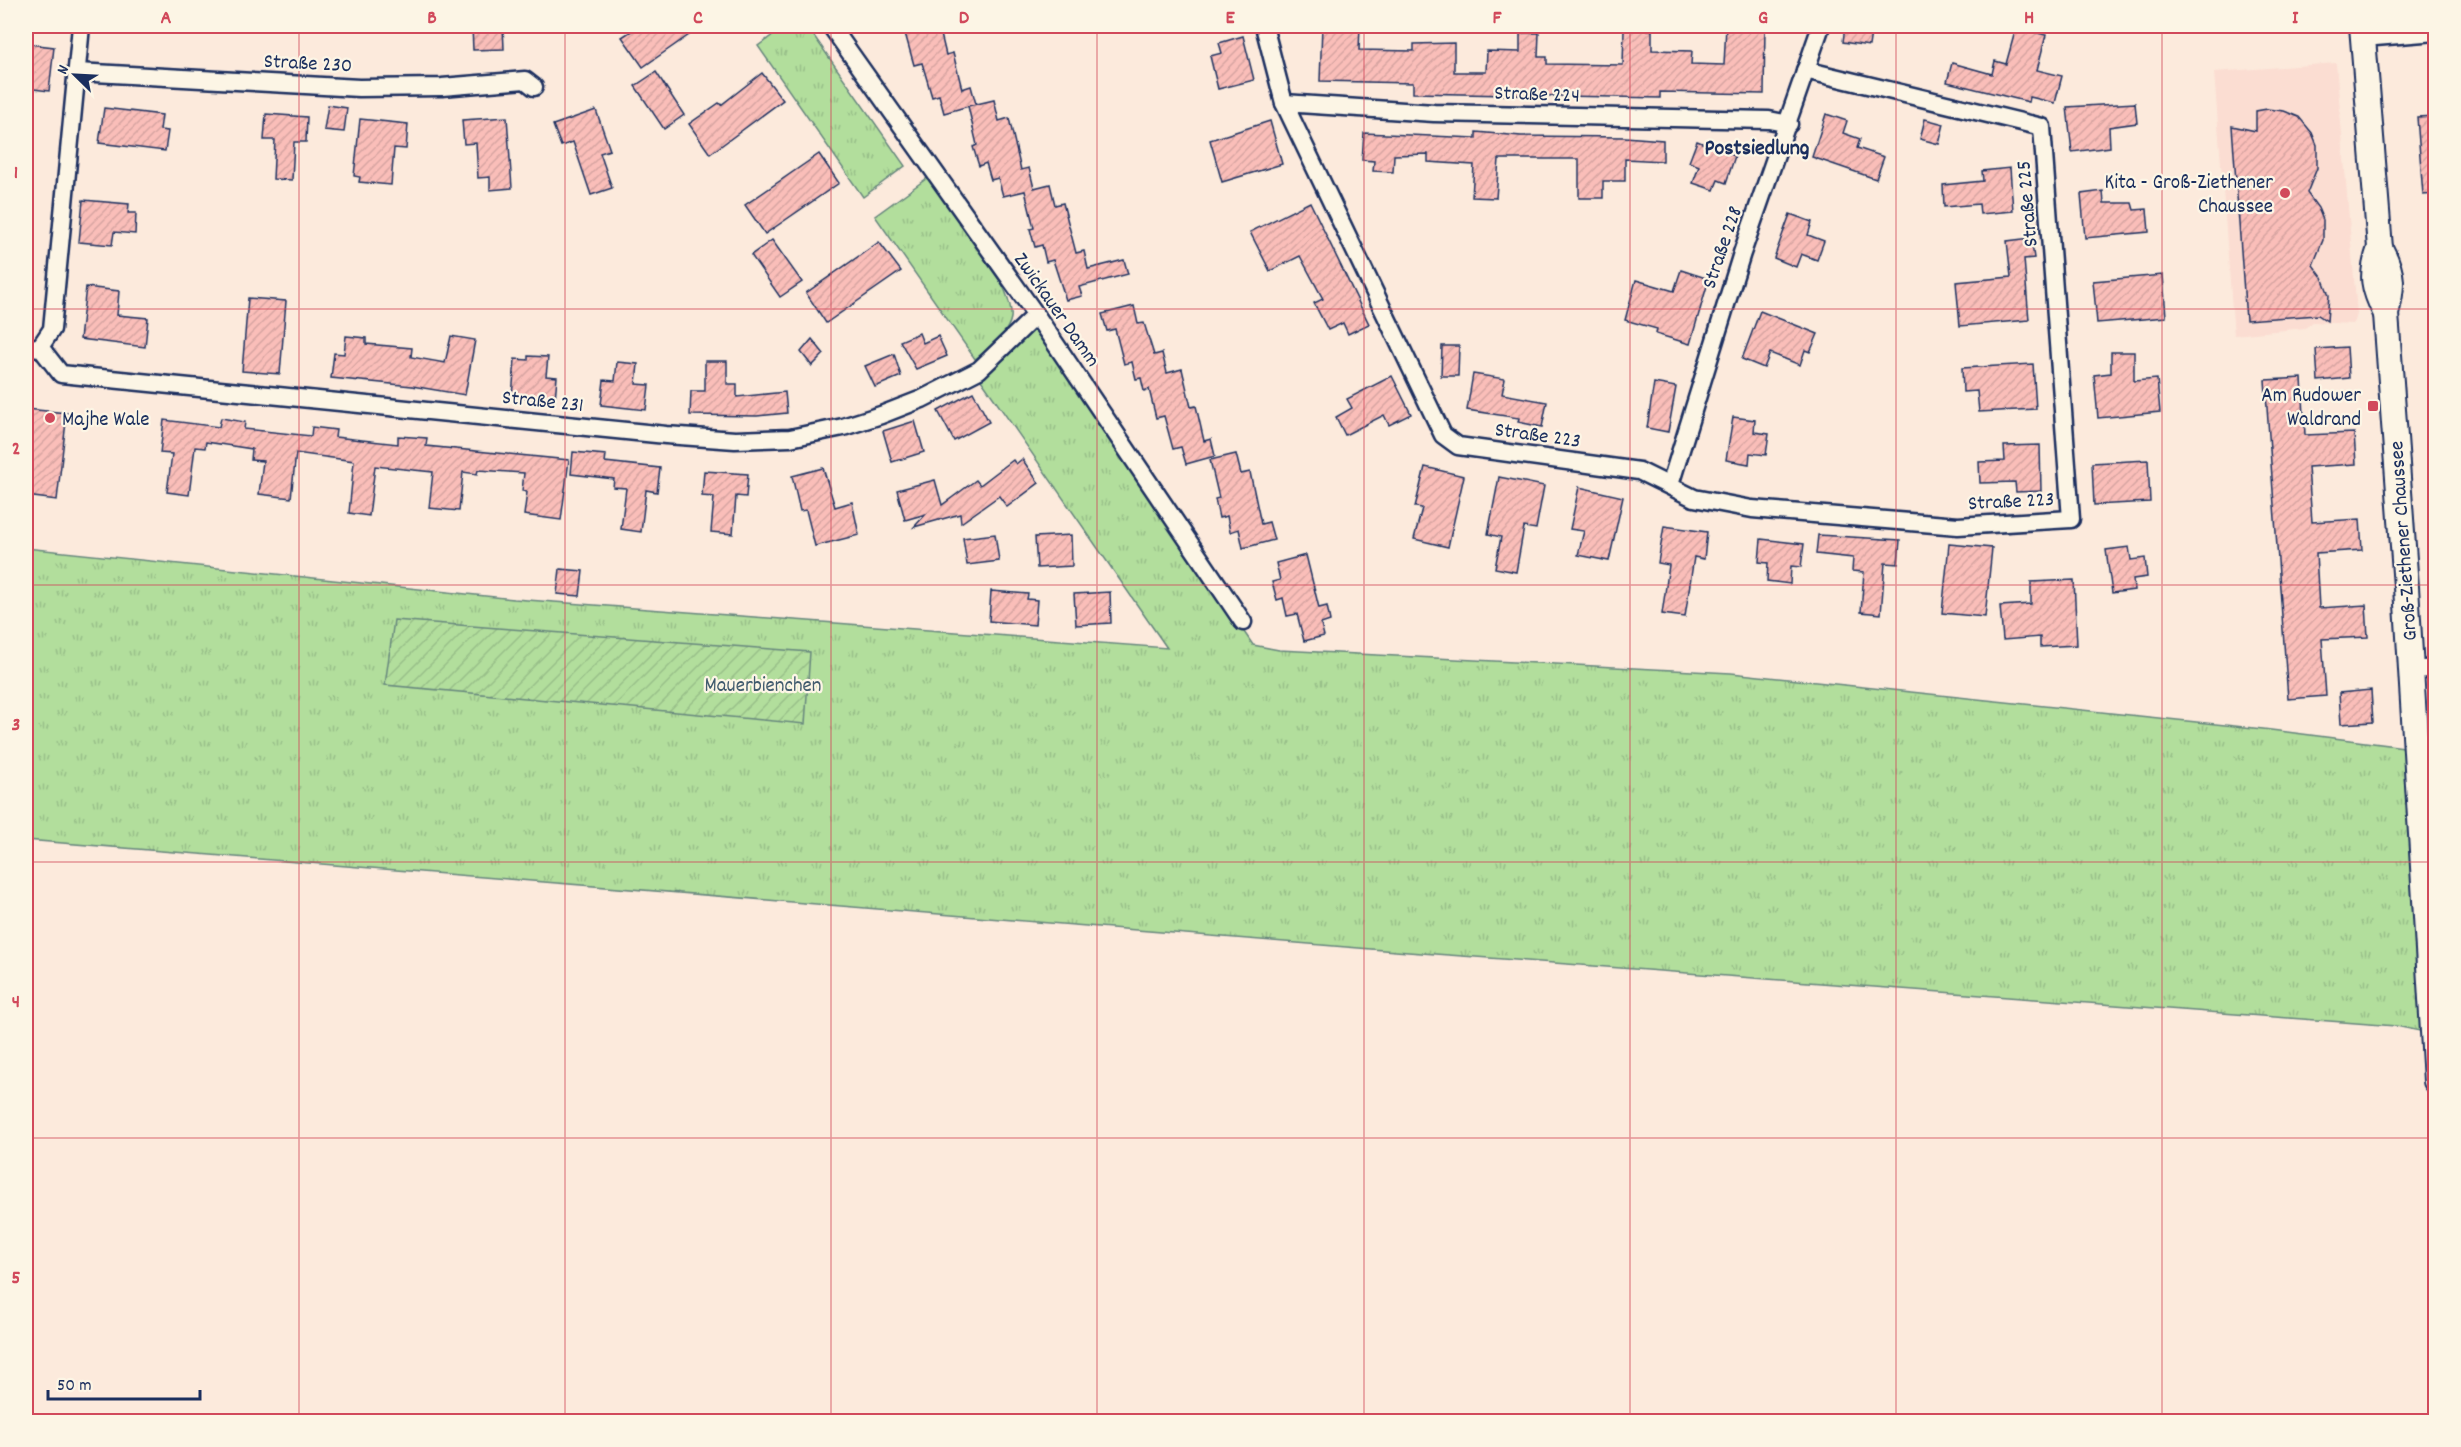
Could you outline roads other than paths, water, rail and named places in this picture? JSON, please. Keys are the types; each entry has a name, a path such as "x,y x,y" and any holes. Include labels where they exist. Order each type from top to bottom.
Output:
{"street":[{"path":"33,348 52,329 81,26"},
{"name":"Zwickauer Damm","path":"831,26 1036,315 1243,622"},
{"name":"Straße 223","path":"1264,26 1284,103 1443,435 1458,446 1639,471 1670,484 1694,498 1752,508 1828,517 1958,526 2071,519"},
{"name":"Straße 228","path":"1670,484 1742,253 1789,124 1821,26"},
{"path":"2363,32 2436,32"},
{"name":"Groß-Ziethener Chaussee","path":"2363,32 2380,248 2390,267 2392,291 2386,314 2436,1081"},
{"name":"Straße 225","path":"1805,70 2042,127 2071,519"},
{"name":"Straße 230","path":"78,72 359,88 442,87 525,80 534,87"},
{"name":"Straße 224","path":"1284,103 1434,113 1769,120 1789,124"},
{"name":"Straße 231","path":"33,348 61,374 735,440 790,438 843,427 881,415 951,385 979,370 1036,315"},
{"path":"2411,670 2436,668"}],"place":[{"name":"Kita - Groß-Ziethener Chaussee","path":"2285,193"},
{"name":"Am Rudower Waldrand","path":"2373,406"},
{"name":"Majhe Wale","path":"50,418"}],"district":[{"name":"Postsiedlung","path":"1757,146"}],"park label":[{"name":"Mauerbienchen","path":"763,684"}]}
